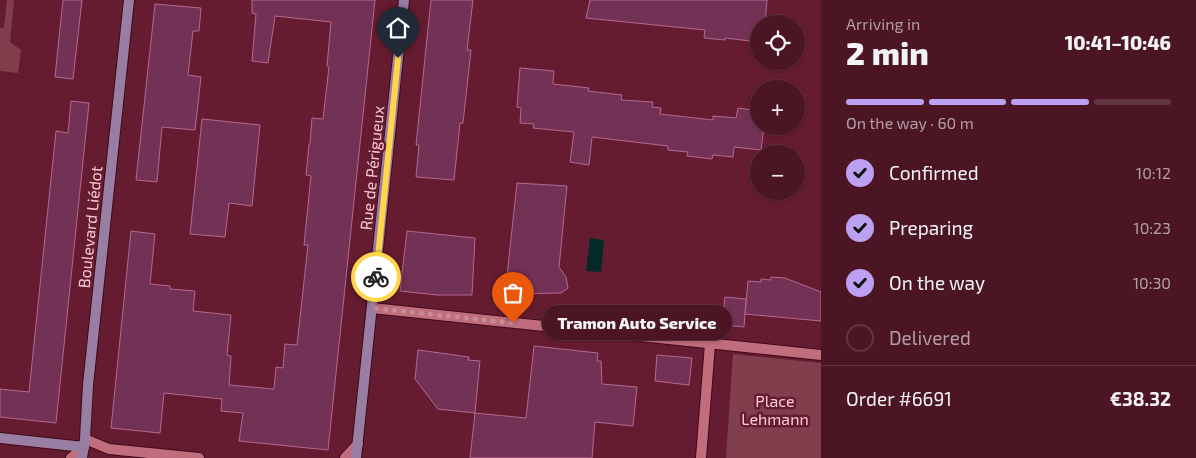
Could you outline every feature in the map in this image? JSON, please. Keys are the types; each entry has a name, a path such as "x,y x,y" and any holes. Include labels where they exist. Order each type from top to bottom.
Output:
{"main road":[{"name":"Boulevard Liédot","path":"82,458 129,0"},
{"name":"Rue de Périgueux","path":"356,458 404,0"},
{"path":"0,438 84,443"}],"street":[{"path":"372,308 821,355"},
{"path":"701,458 710,344"},
{"path":"71,458 84,443 108,449 199,458"},
{"path":"345,458 358,444"}],"green space":[{"path":"7,0 14,0 10,42 21,50 18,73 0,71 0,28 4,28"},
{"name":"Place Lehmann","path":"733,354 821,363 821,458 726,458"}],"water":[{"path":"590,238 604,240 601,272 586,271"}],"building":[{"path":"63,0 82,0 73,79 55,77"},
{"path":"252,0 375,0 328,450 239,441 243,413 221,411 222,399 164,393 160,433 111,428 131,231 155,234 150,284 170,286 170,289 195,291 193,311 231,315 227,355 231,356 229,385 274,389 276,367 283,368 285,344 297,345 308,245 304,245 311,176 306,175 309,144 312,118 323,119 329,67 327,66 331,22 275,16 268,63 252,61 256,14 252,13"},
{"path":"431,0 473,0 467,50 471,50 463,123 460,123 454,180 416,177 419,145 416,145"},
{"path":"590,0 767,0 766,15 750,15 750,41 704,38 705,30 586,18"},
{"path":"155,4 201,8 199,31 193,31 188,75 201,77 195,130 162,127 157,182 136,180"},
{"path":"520,68 554,71 553,84 589,88 588,91 622,95 621,100 653,102 652,107 661,108 660,114 713,120 713,116 736,118 738,108 750,110 750,135 763,135 762,145 750,145 750,149 734,147 733,157 713,155 712,159 687,156 688,152 668,150 668,146 592,137 589,165 570,162 574,132 533,128 534,124 520,123 521,108 517,107"},
{"path":"71,101 89,103 56,423 0,417 0,389 29,392 56,131 68,133"},
{"path":"202,119 260,125 252,206 229,203 225,237 190,234"},
{"path":"517,183 567,186 559,267 566,277 568,288 561,293 505,294"},
{"path":"407,231 475,238 472,295 437,295 400,291"},
{"path":"771,277 785,278 821,292 821,321 745,314 748,281 761,282 761,279 771,280"},
{"path":"725,297 746,299 744,327 722,325"},
{"path":"534,346 598,353 597,361 601,361 602,384 637,387 633,426 595,422 592,458 470,458 475,413 526,418"},
{"path":"418,350 469,357 468,360 480,361 475,413 438,409 415,379"},
{"path":"657,355 692,358 689,385 655,381"}],"way so far":[{"path":"376,277 372,308 513,323"}],"place":[{"name":"Tramon Auto Service","path":"513,323"}],"route":[{"path":"376,277 398,58"}]}
